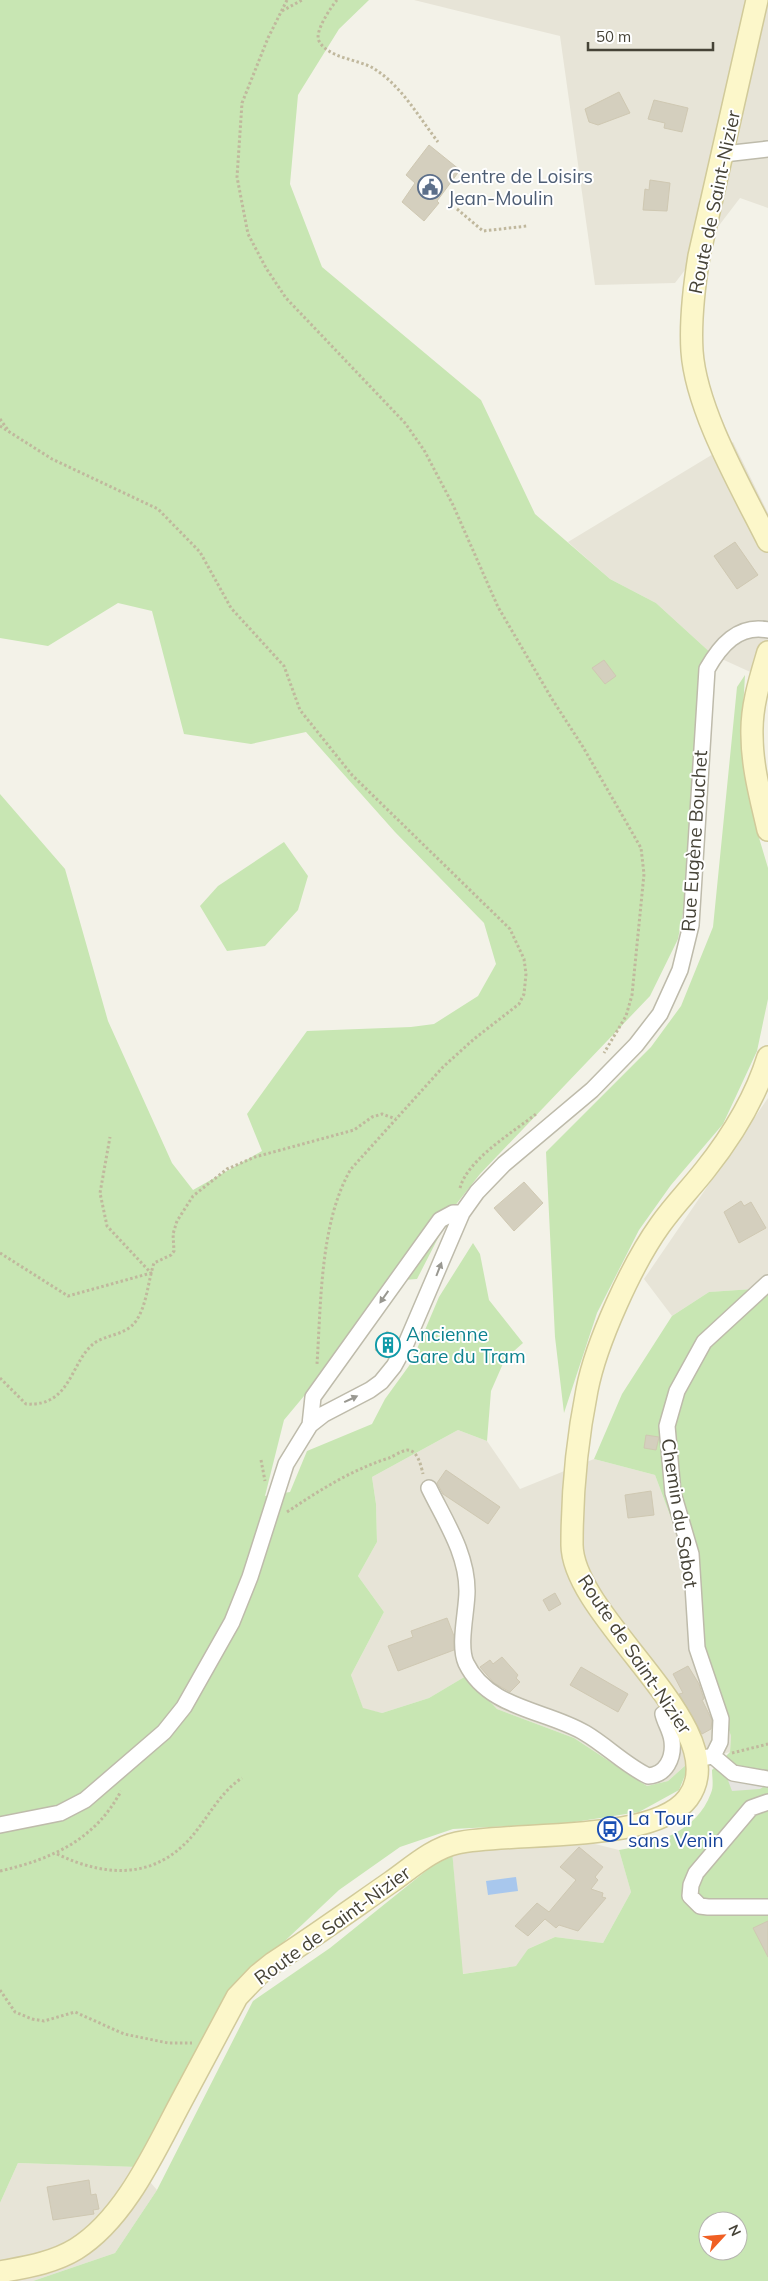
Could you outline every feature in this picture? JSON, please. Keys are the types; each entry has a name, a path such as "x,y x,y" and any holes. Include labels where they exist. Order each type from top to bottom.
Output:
{"main road":[{"name":"Route de Saint-Nizier","path":"757,0 724,154 699,256 693,292 692,350 702,400 712,426 768,541"},
{"path":"768,652 754,704 752,734 755,771 768,830"},
{"name":"Route de Saint-Nizier","path":"0,2272 45,2263 68,2254 89,2240 108,2222 146,2165 237,1997 258,1975 441,1848 475,1841 628,1827 663,1817 677,1810 690,1796 705,1758 673,1707 598,1606 576,1565 572,1551 572,1517 584,1408 595,1361 638,1262 666,1216 703,1173 738,1125 754,1094 768,1057"}],"street":[{"path":"724,154 768,149"},
{"name":"Rue Eugène Bouchet","path":"310,1425 341,1404 370,1390 381,1382 394,1366 434,1283 462,1214 476,1192 504,1164 592,1090 636,1045 660,1014 680,970 691,925 707,669 719,648 735,636 743,631 758,628 768,630"},
{"path":"0,1825 60,1813 85,1800 144,1751 164,1732 184,1707 220,1646 250,1577 286,1464 310,1425 313,1397 440,1220 453,1214 462,1214"},
{"name":"Chemin du Sabot","path":"705,1758 720,1742 721,1719 697,1648 691,1554 673,1493 667,1426 677,1391 704,1342 768,1283"},
{"path":"429,1488 453,1534 464,1566 467,1591 464,1633 466,1663 495,1696 586,1733 648,1776 662,1772 668,1764 672,1742 663,1714 673,1707"},
{"path":"705,1758 732,1773 768,1779"},
{"path":"768,1802 751,1808 696,1873 691,1885 690,1896 700,1906 768,1907"}],"path":[{"path":"287,0 242,103 237,177 248,234 266,268 286,298 405,423 424,450 453,505 498,607 552,699 583,747 641,848 644,874 632,995 626,1016 602,1055"},
{"path":"281,11 302,0"},
{"path":"337,0 326,14 318,35 319,40 330,51 372,68 396,86 438,142"},
{"path":"456,209 483,231 527,226"},
{"path":"0,419 8,431"},
{"path":"0,426 52,459 158,510 200,552 231,608 284,666 300,710 352,775 510,929 524,959 526,974 524,994 519,1004 449,1062 351,1169 341,1185 334,1210 323,1281 316,1377 318,1389"},
{"path":"462,1214 459,1191 463,1176 482,1156 544,1108"},
{"path":"0,1378 26,1404 39,1405 65,1388 90,1348 104,1338 115,1336 136,1322 154,1263 171,1255 174,1250 173,1234 185,1207 204,1186 227,1169 255,1157 354,1130 382,1114 396,1119"},
{"path":"110,1137 100,1192 107,1226 151,1273"},
{"path":"0,1253 68,1296 151,1273"},
{"path":"265,1526 330,1483 373,1462 407,1450 414,1453 420,1462 429,1488"},
{"path":"705,1758 768,1744"},
{"path":"57,1854 90,1866 115,1870 149,1868 164,1861 182,1848 230,1786 242,1778"},
{"path":"0,1871 34,1863 57,1854 95,1827 114,1805 123,1787"},
{"path":"0,1990 15,2012 32,2019 44,2021 75,2012 124,2034 168,2042 212,2043"}],"shaded area":[{"path":"414,0 768,0 768,208 740,198 675,283 595,285 560,36"},
{"path":"733,442 768,513 768,680 713,655 656,603 610,579 568,542"},
{"path":"768,1098 768,1288 709,1292 672,1316 644,1279"},
{"path":"458,1430 487,1441 520,1489 594,1459 655,1475 686,1558 709,1670 731,1736 730,1752 687,1764 668,1781 647,1786 574,1738 497,1709 466,1676 429,1698 382,1713 363,1709 351,1675 384,1612 358,1576 377,1542 376,1504 372,1477"},
{"path":"726,1775 768,1784 760,1789 732,1791"},
{"path":"591,1843 619,1850 631,1892 603,1943 555,1937 528,1949 517,1966 462,1974 452,1850"},
{"path":"18,2163 137,2167 157,2190 115,2253 33,2281 0,2281 0,2203"}],"green space":[{"path":"0,0 369,0 339,29 298,95 290,184 322,267 481,400 535,514 610,579 656,603 713,655 695,850 678,939 650,996 480,1174 454,1207 417,1279 389,1281 319,1378 284,1420 265,1496 290,1492 307,1451 372,1424 385,1399 411,1363 439,1297 473,1243 480,1254 489,1300 523,1343 505,1359 491,1391 487,1441 458,1430 372,1477 376,1504 377,1542 358,1576 384,1612 351,1675 363,1708 382,1713 429,1698 466,1676 497,1709 574,1738 647,1786 668,1781 687,1764 686,1773 679,1790 639,1812 568,1823 453,1829 400,1847 339,1890 236,1987 137,2167 18,2163 0,2203 0,794 65,869 108,1021 172,1163 193,1190 262,1151 247,1114 307,1031 411,1027 434,1024 478,996 496,964 484,923 395,832 306,732 251,744 184,734 152,611 118,603 48,646 0,638"},
{"path":"745,675 741,745 757,831 768,868 768,999 757,1051 723,1124 671,1185 639,1230 597,1313 564,1413 555,1337 546,1152 651,1047 681,1006 713,927 737,687"},
{"path":"284,842 308,876 298,910 265,946 227,951 200,906 218,886"},
{"path":"768,1288 768,2281 33,2281 115,2253 157,2190 253,2001 330,1948 452,1850 463,1974 516,1966 528,1949 555,1937 603,1943 631,1892 619,1850 647,1844 674,1834 696,1818 704,1807 712,1791 712,1770 730,1752 731,1736 709,1670 686,1558 655,1475 594,1459 622,1394 672,1316 709,1292"}],"water":[{"path":"516,1877 518,1891 488,1895 486,1881"}],"building":[{"path":"619,92 630,113 598,125 589,122 585,109"},
{"path":"654,100 688,108 682,132 664,128 665,123 648,119"},
{"name":"Centre de Loisirs Jean-Moulin","path":"429,145 460,170 437,201 439,203 424,221 402,202 415,183 406,175"},
{"path":"650,180 670,183 667,211 643,210 645,189 649,190"},
{"path":"735,542 758,575 737,589 714,556"},
{"path":"604,660 616,676 605,684 592,668"},
{"path":"524,1182 543,1203 514,1231 494,1208"},
{"path":"741,1201 744,1206 751,1202 766,1228 739,1243 724,1212"},
{"name":"Ancienne Gare du Tram","path":"387,1331 398,1338 388,1358 375,1350"},
{"path":"646,1435 659,1437 656,1450 644,1448"},
{"path":"446,1470 500,1507 488,1524 443,1494 437,1483"},
{"path":"651,1491 654,1515 628,1518 625,1495"},
{"path":"555,1593 561,1604 549,1611 543,1600"},
{"path":"447,1618 454,1636 454,1650 398,1671 388,1646 413,1637 411,1631"},
{"path":"502,1657 518,1675 516,1678 520,1682 510,1692 494,1683 480,1667 490,1660 493,1664"},
{"path":"688,1666 699,1684 704,1699 702,1700 712,1720 711,1729 702,1734 679,1694 683,1693 673,1674"},
{"path":"581,1667 628,1694 618,1712 570,1685"},
{"path":"579,1847 603,1867 595,1877 598,1880 591,1889 603,1893 602,1897 606,1898 578,1931 559,1925 556,1928 545,1919 528,1936 515,1926 537,1903 549,1912 576,1880 560,1867"},
{"path":"768,1921 768,1957 753,1928"},
{"path":"89,2180 91,2195 96,2194 99,2209 93,2210 94,2214 53,2220 47,2187"}],"place":[{"name":"Centre de Loisirs Jean-Moulin","path":"430,187"},
{"name":"Ancienne Gare du Tram","path":"388,1345"},
{"name":"La Tour sans Venin","path":"610,1829"}]}
